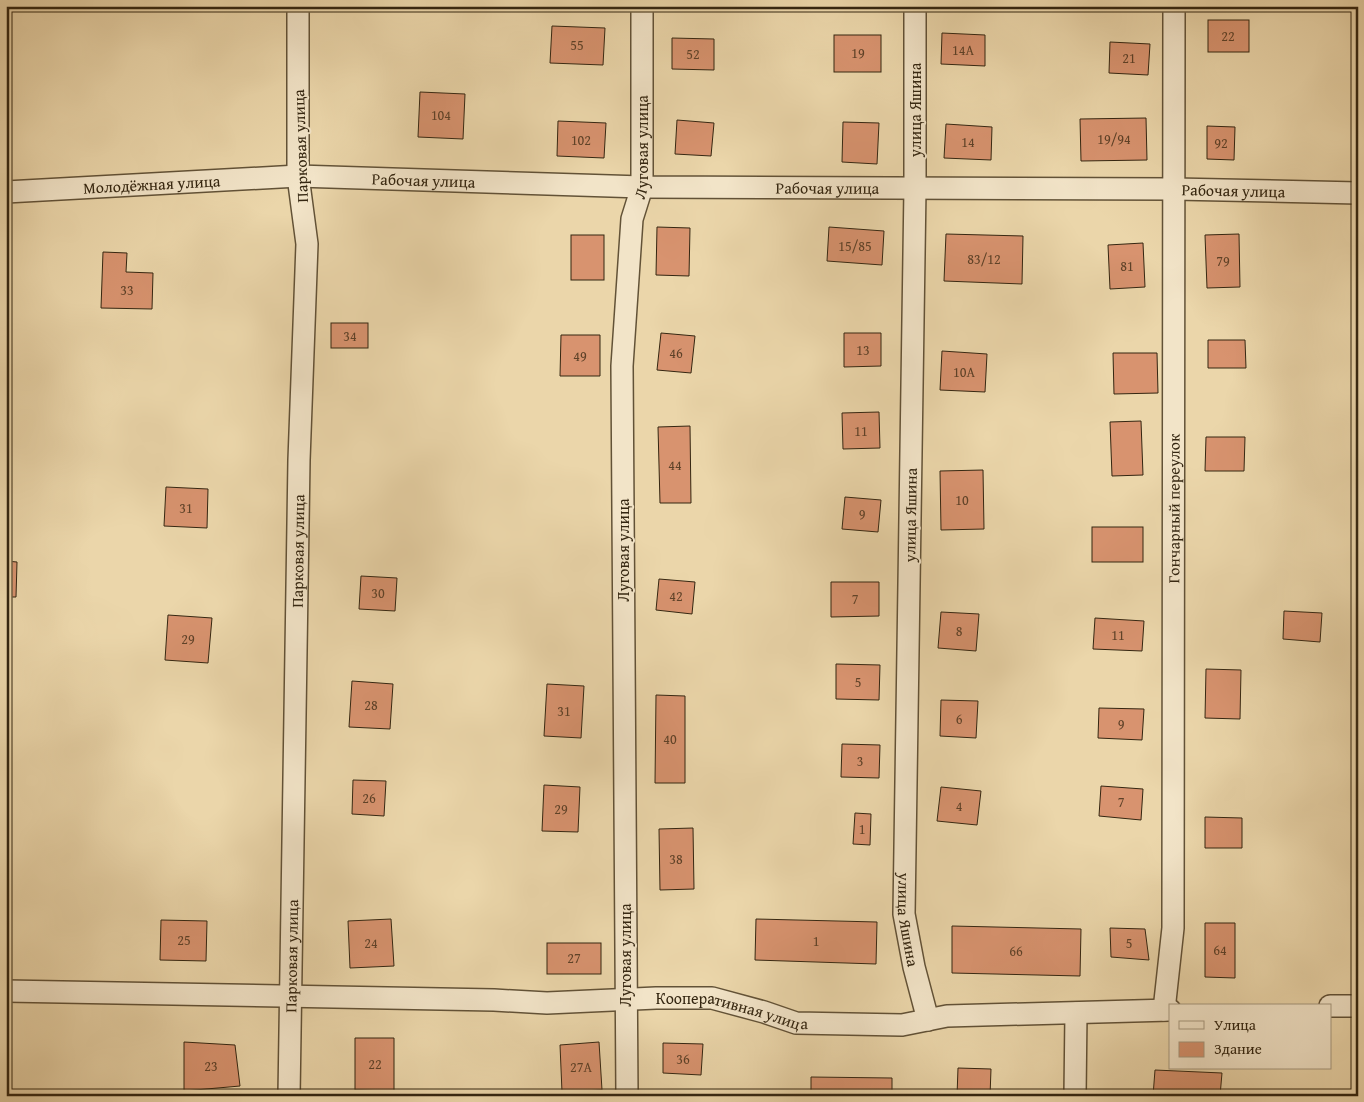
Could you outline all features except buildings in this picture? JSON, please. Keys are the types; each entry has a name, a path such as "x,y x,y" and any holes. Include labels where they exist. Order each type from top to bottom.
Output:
{"street":[{"name":"Парковая улица","path":"289,1096 299,460 307,244 298,176 298,6"},
{"name":"Луговая улица","path":"627,1096 622,366 632,219 642,187 642,6"},
{"name":"улица Яшина","path":"915,6 915,188 904,914 914,967 928,1020"},
{"name":"Гончарный переулок","path":"1167,1010 1173,928 1174,6"},
{"name":"Рабочая улица","path":"298,176 642,187 1175,189 1358,193"},
{"name":"Молодёжная улица","path":"6,192 298,176"},
{"name":"Кооперативная улица","path":"6,991 291,998 494,1000 546,1003 656,998 712,998 796,1023 902,1025 947,1016 1167,1010"},
{"path":"1332,1006 1358,1006"},
{"path":"1075,1096 1076,1013"}]}
